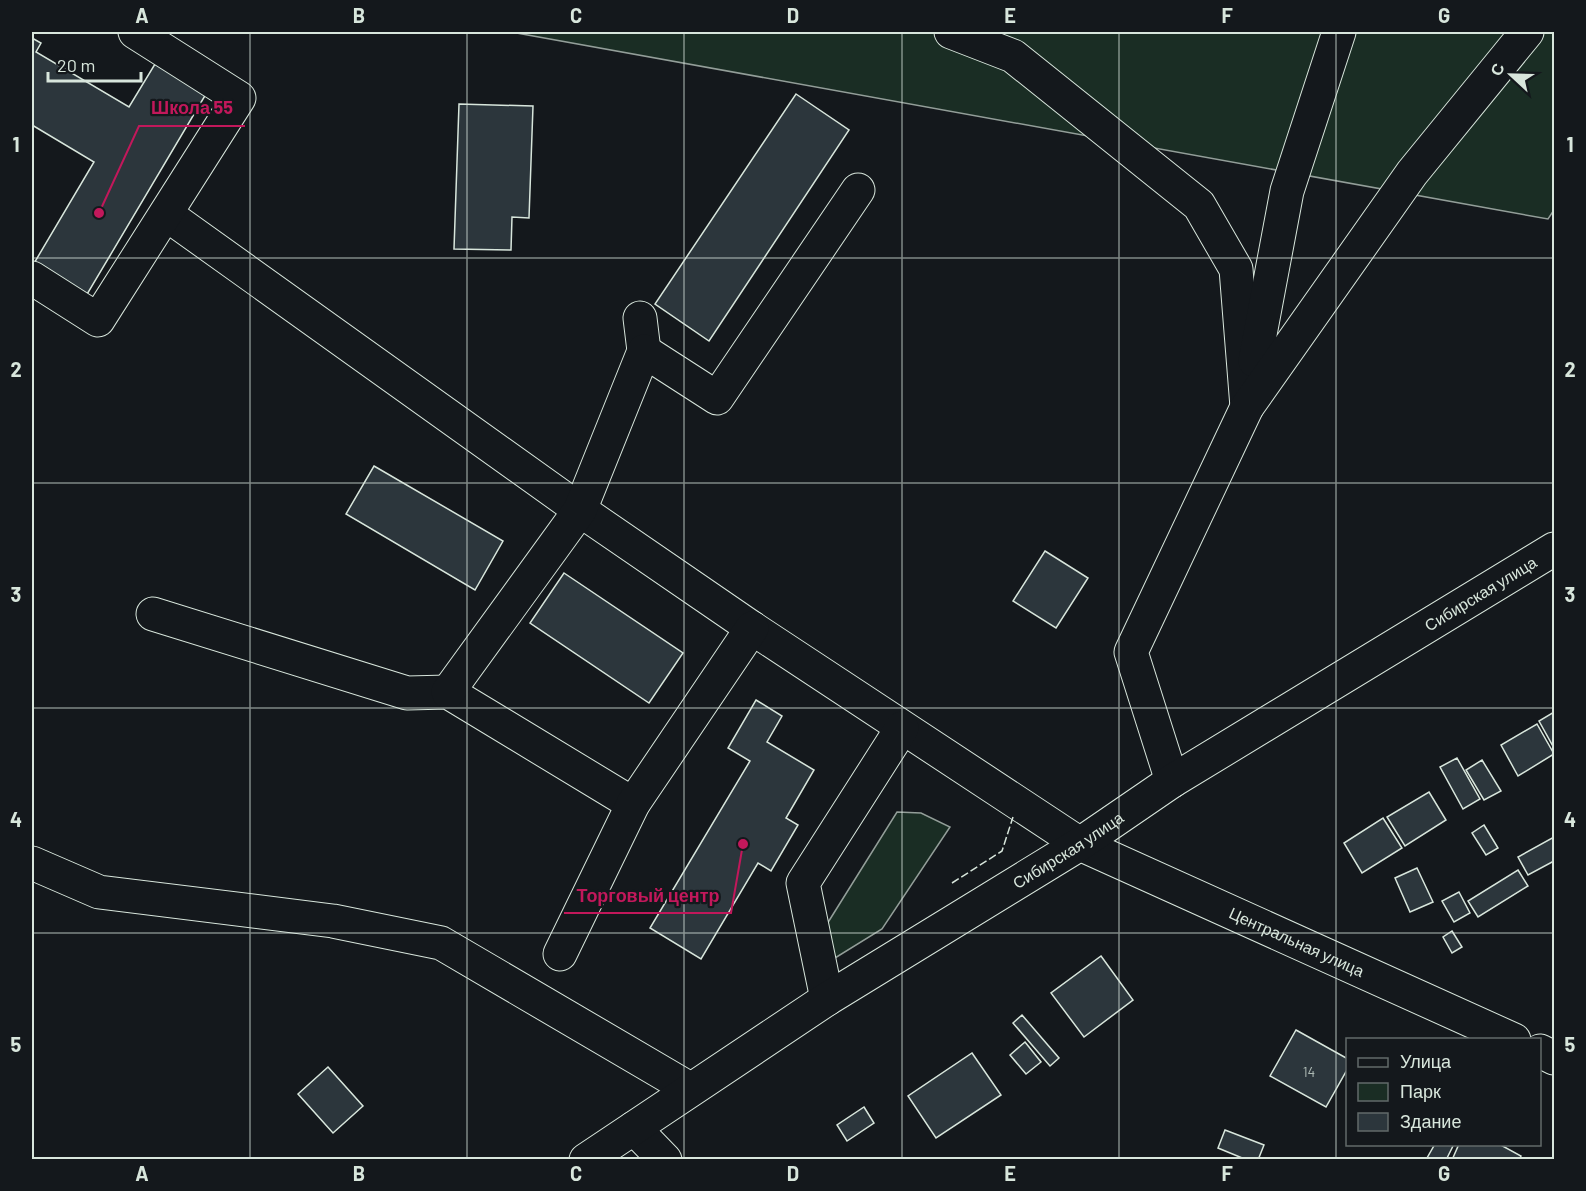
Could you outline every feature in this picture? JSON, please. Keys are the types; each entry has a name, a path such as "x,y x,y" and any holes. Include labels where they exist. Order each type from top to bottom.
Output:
{"street":[{"path":"32,278 98,320 239,98 135,32"},
{"path":"951,32 1013,57 1199,205 1236,268 1247,407"},
{"path":"1247,407 1287,191 1339,32"},
{"path":"1172,782 1131,652 1247,407 1412,172 1527,32"},
{"path":"644,351 717,398 858,190"},
{"name":"Центральная улица","path":"166,214 580,510 752,628 1080,844 1510,1038"},
{"path":"448,692 580,510 644,351 640,318"},
{"name":"Сибирская улица","path":"586,1160 826,999 1080,844 1172,782 1554,549"},
{"path":"153,614 407,693 448,692 633,804"},
{"path":"560,954 633,804 752,628"},
{"path":"826,999 803,883 902,728"},
{"path":"32,863 99,892 333,921 441,943 690,1089"},
{"path":"634,1128 665,1160"}],"green space":[{"path":"511,32 1554,32 1554,210 1548,219"},
{"path":"897,812 921,813 950,827 882,929 835,958 827,924"}],"building":[{"path":"32,38 41,43 36,52 129,107 155,64 206,94 86,296 33,265 94,162 32,125"},
{"path":"796,94 849,130 709,341 655,304"},
{"path":"459,104 533,106 529,218 512,217 511,250 454,249"},
{"path":"374,466 503,541 475,590 346,514"},
{"path":"1045,551 1088,578 1056,628 1013,601"},
{"path":"564,573 683,653 649,703 530,623"},
{"path":"756,700 782,716 767,742 814,770 786,818 798,825 771,871 758,863 701,959 650,928 750,761 728,748"},
{"path":"1554,712 1554,748 1539,721"},
{"path":"1537,724 1554,754 1518,776 1501,745"},
{"path":"1457,758 1480,799 1463,809 1440,767"},
{"path":"1482,760 1501,791 1484,800 1466,770"},
{"path":"1429,792 1446,820 1405,846 1387,817"},
{"path":"1383,818 1402,848 1362,873 1344,843"},
{"path":"1484,825 1498,848 1486,855 1472,833"},
{"path":"1554,837 1554,861 1528,875 1518,857"},
{"path":"1417,868 1433,902 1410,912 1395,878"},
{"path":"1518,870 1528,886 1478,917 1468,901"},
{"path":"1459,892 1470,913 1454,922 1442,901"},
{"path":"1452,931 1462,947 1452,953 1443,937"},
{"path":"1101,956 1133,1000 1084,1037 1051,993"},
{"path":"1022,1015 1059,1058 1050,1066 1013,1023"},
{"path":"1296,1030 1346,1058 1346,1072 1326,1107 1270,1076"},
{"path":"1025,1042 1041,1062 1026,1074 1010,1055"},
{"path":"972,1053 1001,1095 936,1138 908,1096"},
{"path":"328,1067 363,1106 333,1133 298,1094"},
{"path":"864,1107 874,1123 847,1141 837,1125"},
{"path":"1225,1130 1264,1145 1258,1160 1247,1160 1218,1148"},
{"path":"1434,1146 1453,1146 1446,1160 1427,1158"},
{"path":"1458,1146 1503,1146 1521,1156 1519,1160 1452,1160"}],"fence":[{"path":"952,883 1002,851 1013,817"}],"place":[{"name":"Школа 55","path":"99,213"},
{"name":"Торговый центр","path":"743,844"}]}
